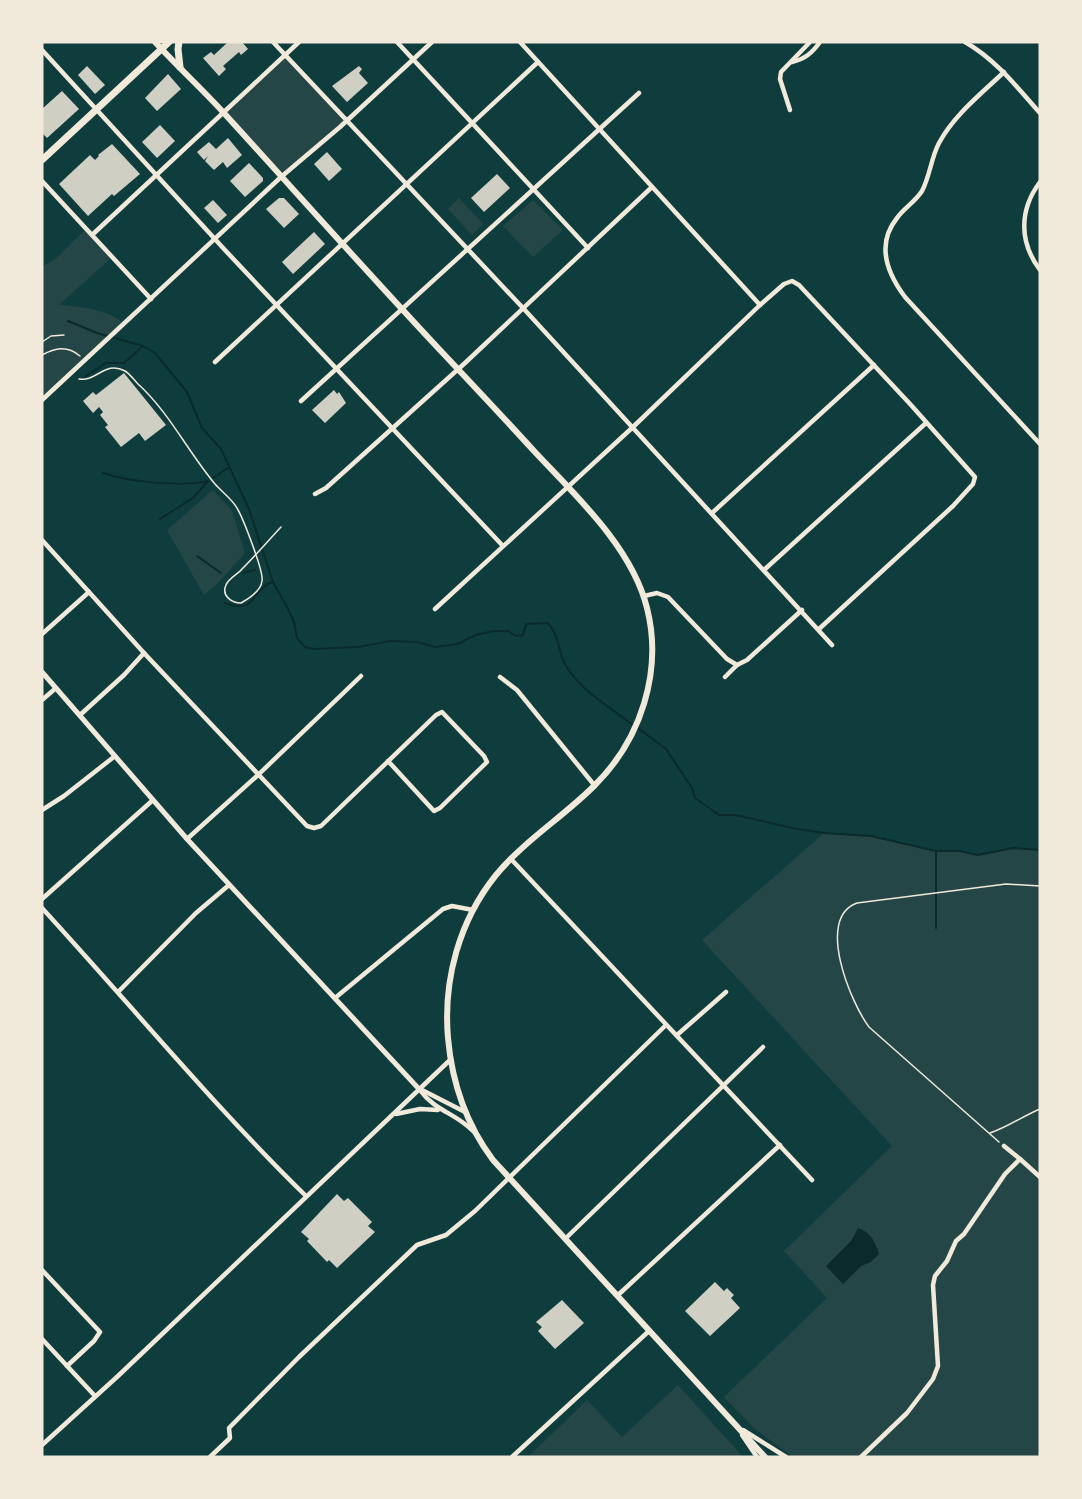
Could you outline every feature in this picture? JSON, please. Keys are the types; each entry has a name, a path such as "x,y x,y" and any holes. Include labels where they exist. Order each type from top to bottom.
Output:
{"main road":[{"path":"156,42 568,487 620,550 630,565 644,596 653,653 651,676 634,730 616,761 595,786 511,859 472,910 458,946 449,983 447,1020 450,1060 456,1088 481,1145 508,1179 765,1457"},
{"path":"42,160 168,42"},
{"path":"179,42 180,67"}],"street":[{"path":"273,42 523,308 832,645"},
{"path":"92,235 299,42"},
{"path":"397,42 588,248"},
{"path":"42,400 281,177 347,121 432,42"},
{"path":"520,42 760,305"},
{"path":"790,110 780,79 781,72 810,42"},
{"path":"792,62 802,60 813,52 820,42"},
{"path":"965,42 1004,72 1040,113"},
{"path":"42,50 502,545"},
{"path":"215,362 538,62"},
{"path":"1004,72 946,130 922,191 898,216 890,229 885,255 894,282 905,297 1040,444"},
{"path":"301,402 639,93"},
{"path":"42,181 151,299"},
{"path":"1040,182 1026,206 1024,224 1027,246 1040,270"},
{"path":"315,494 326,488 458,369 652,187"},
{"path":"435,609 633,427 760,305 792,281 799,285 874,365 975,477 973,484 953,506 819,629"},
{"path":"712,513 874,365"},
{"path":"764,570 926,423"},
{"path":"42,540 303,824 312,828 321,826 388,761 436,715 442,712 487,762 440,808 434,811 388,761"},
{"path":"42,634 89,592"},
{"path":"644,596 657,593 668,597 727,659 737,664"},
{"path":"725,677 737,664 747,660 802,610"},
{"path":"80,715 124,675 144,653"},
{"path":"42,672 187,839 419,1089 440,1110 465,1122 474,1132"},
{"path":"187,839 258,775 361,676"},
{"path":"500,677 517,690 595,786"},
{"path":"42,700 56,688"},
{"path":"42,810 64,796 115,756"},
{"path":"43,897 153,800"},
{"path":"511,859 813,1180"},
{"path":"118,991 184,925 230,885"},
{"path":"335,998 442,909 452,906 472,910"},
{"path":"42,908 235,1124 306,1196"},
{"path":"677,1035 726,992"},
{"path":"210,1457 230,1438 229,1428 299,1357 417,1245 446,1235 475,1211 666,1025"},
{"path":"565,1239 763,1047"},
{"path":"42,1444 450,1060"},
{"path":"419,1089 465,1112"},
{"path":"393,1115 420,1109 440,1110"},
{"path":"616,1296 780,1145"},
{"path":"1004,1146 1040,1177"},
{"path":"861,1457 907,1413 933,1379 938,1366 935,1276 947,1261 956,1241 967,1230 1005,1174 1020,1159"},
{"path":"42,1270 99,1332 94,1341 67,1366"},
{"path":"512,1457 648,1331"},
{"path":"42,1339 95,1396"},
{"path":"735,1426 757,1457"},
{"path":"735,1426 786,1457"}],"path":[{"path":"42,342 51,336 64,335"},
{"path":"42,355 56,349 67,349 85,361"},
{"path":"79,379 87,380 106,368 117,368 128,373 153,397 216,485 236,505 246,529 263,579 258,591 241,603 236,603 226,596 225,586 242,569 281,527"},
{"path":"1004,1146 869,1027 862,1017 847,982 837,942 838,928 848,908 857,903 1006,884 1040,886"},
{"path":"989,1134 1040,1109"}],"shaded area":[{"path":"285,55 347,121 281,177 223,112"},
{"path":"459,198 483,224 472,235 448,209"},
{"path":"533,200 563,230 533,257 503,226"},
{"path":"86,229 112,257 59,305 103,312 124,324 42,401 42,267 55,259"},
{"path":"213,490 232,511 245,553 204,595 167,530"},
{"path":"824,833 871,836 936,851 960,851 978,855 1013,848 1040,850 1040,1457 793,1457 755,1429 724,1397 827,1298 784,1251 892,1146 702,940"},
{"path":"858,1228 872,1238 879,1254 871,1262 861,1266 843,1284 826,1266 851,1241"},
{"path":"678,1385 743,1457 528,1457 587,1400 622,1437"}],"building":[{"path":"228,42 242,42 248,49 241,55 239,52 223,66 226,69 219,76 203,58 211,52 214,55"},
{"path":"87,66 105,85 95,94 78,75"},
{"path":"359,66 362,69 359,73 368,83 347,102 332,86"},
{"path":"168,74 181,89 157,111 145,98"},
{"path":"62,91 79,109 47,138 42,133 42,109"},
{"path":"160,125 175,141 157,158 142,142"},
{"path":"228,138 242,155 227,168 223,162 214,170 205,161 208,156 204,160 197,152 209,142 216,149"},
{"path":"112,144 140,174 114,196 112,194 88,216 59,184 90,155 95,160"},
{"path":"327,152 342,169 329,181 314,164"},
{"path":"249,163 263,178 263,181 245,197 230,181"},
{"path":"497,174 510,188 484,212 471,198"},
{"path":"279,198 284,198 299,214 284,228 266,209"},
{"path":"213,200 227,215 218,223 204,208"},
{"path":"314,232 325,244 293,274 282,262"},
{"path":"124,373 166,425 145,441 139,433 121,447 105,427 108,425 100,415 103,412 99,407 93,413 83,401 93,392 96,395"},
{"path":"334,390 337,394 339,392 346,403 325,423 312,410"},
{"path":"337,1194 344,1201 348,1198 372,1222 368,1226 375,1232 337,1268 329,1260 327,1262 301,1232"},
{"path":"715,1282 724,1291 727,1288 734,1295 731,1298 740,1308 710,1336 685,1311"},
{"path":"562,1300 584,1323 555,1349 538,1331 542,1327 536,1322"}],"waterway":[{"path":"68,321 97,333 143,346 155,353 187,392 202,428 221,449 249,509 273,582 294,622 297,638 305,647 314,649 357,647 391,641 417,642 435,647 457,644 476,635 493,631 508,631 516,636 523,635 526,624 548,623 554,633 563,661 572,675 596,698 633,725"},
{"path":"86,376 106,363 124,363 142,347"},
{"path":"213,478 228,468"},
{"path":"103,473 156,483 184,484 208,481"},
{"path":"160,519 193,498 207,482"},
{"path":"197,556 221,573"},
{"path":"243,573 255,570"},
{"path":"225,603 235,606 248,604 260,590 272,582"},
{"path":"638,728 666,749 692,788 695,798 719,815 736,815 824,833 871,836 936,851 960,851 978,855 1013,848 1040,850"},
{"path":"936,851 936,928"}]}
